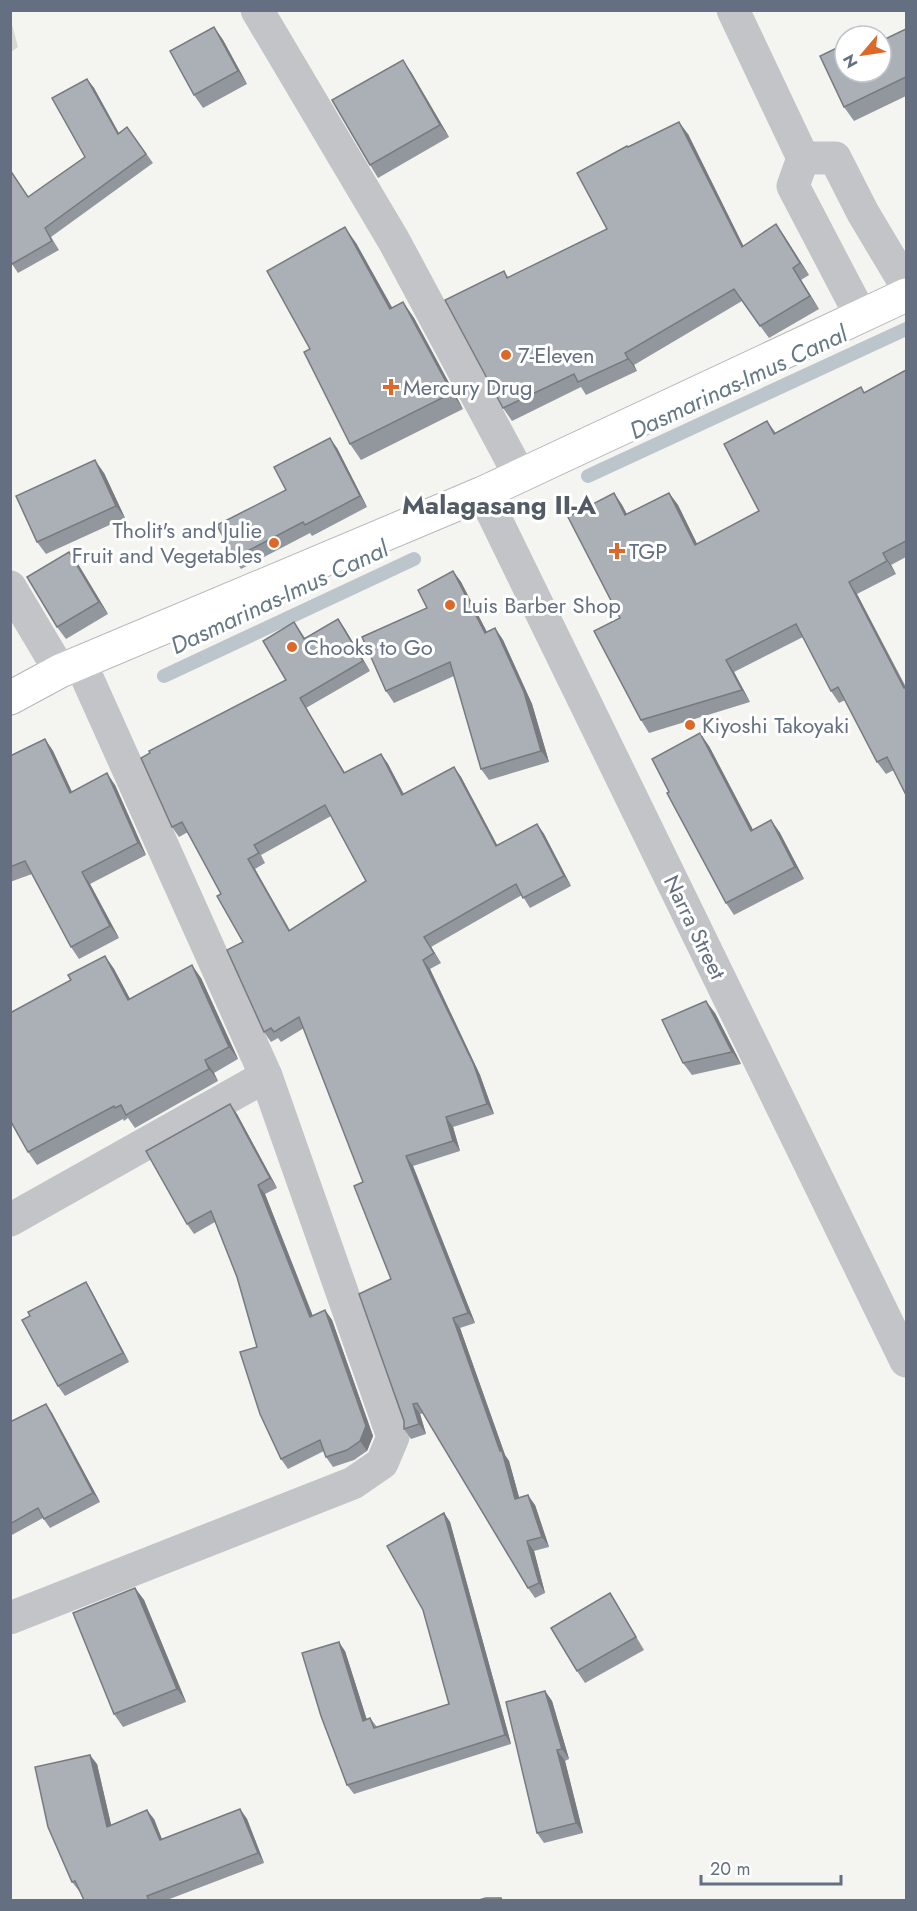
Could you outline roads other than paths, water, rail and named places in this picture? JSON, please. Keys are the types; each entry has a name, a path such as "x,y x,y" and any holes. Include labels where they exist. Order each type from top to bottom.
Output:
{"main road":[{"path":"10,698 70,666 483,493 906,295"}],"street":[{"path":"257,10 394,241 520,476"},
{"path":"733,10 803,158 793,186 861,316"},
{"path":"803,158 835,158 863,213 906,285"},
{"name":"Narra Street","path":"483,493 906,1361"},
{"path":"10,587 70,666 266,1077 393,1437 382,1463 353,1483 10,1618"},
{"path":"10,1220 266,1077"}],"waterway":[{"name":"Dasmarinas-Imus Canal","path":"588,476 906,329"},
{"name":"Dasmarinas-Imus Canal","path":"164,676 414,559"}],"place":[{"name":"7-Eleven","path":"506,355"},
{"name":"Mercury Drug","path":"391,387"},
{"name":"Tholit's and Julie Fruit and Vegetables","path":"274,543"},
{"name":"TGP","path":"617,551"},
{"name":"Luis Barber Shop","path":"450,605"},
{"name":"Chooks to Go","path":"292,647"},
{"name":"Kiyoshi Takoyaki","path":"690,725"}],"district":[{"name":"Malagasang II-A","path":"499,505"}]}
